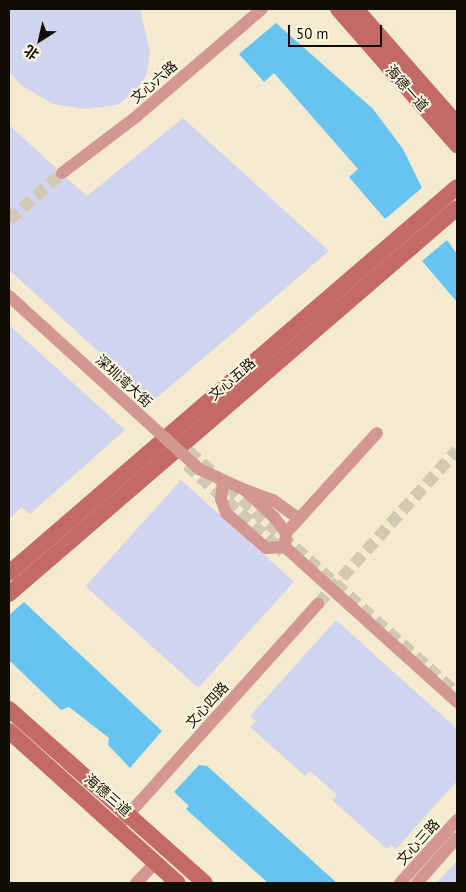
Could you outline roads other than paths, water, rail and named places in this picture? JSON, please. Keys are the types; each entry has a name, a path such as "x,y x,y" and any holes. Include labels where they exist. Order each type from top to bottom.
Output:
{"street":[{"name":"文心六路","path":"62,173 137,116 262,9"},
{"name":"海德一道","path":"338,9 457,145"},
{"name":"海德一道","path":"356,9 457,124"},
{"name":"文心五路","path":"9,574 457,187"},
{"name":"文心五路","path":"9,594 457,208"},
{"name":"深圳湾大街","path":"9,296 199,469 223,482 251,492 292,526"},
{"path":"285,547 292,526 377,433"},
{"path":"223,482 221,499 226,513 266,548 285,547 457,702"},
{"path":"251,492 281,504 292,526"},
{"name":"文心四路","path":"118,826 318,604"},
{"name":"海德三道","path":"9,708 205,883"},
{"name":"海德三道","path":"9,731 118,826 178,883"},
{"name":"文心三路","path":"400,883 457,820"},
{"name":"文心三路","path":"417,883 457,838"},
{"path":"136,883 155,863"}],"water":[{"path":"276,23 373,109 403,149 422,188 385,219 349,177 358,169 274,73 264,82 239,54"},
{"path":"447,240 457,254 457,302 422,261"},
{"path":"24,602 162,731 130,768 108,745 109,738 69,707 61,710 9,660 9,615"},
{"path":"199,765 207,766 337,883 268,883 186,809 189,806 174,792"}],"tunnel":[{"path":"9,220 62,173"},
{"path":"175,439 457,694"},
{"path":"318,604 457,450"},
{"path":"187,465 283,552"}]}
